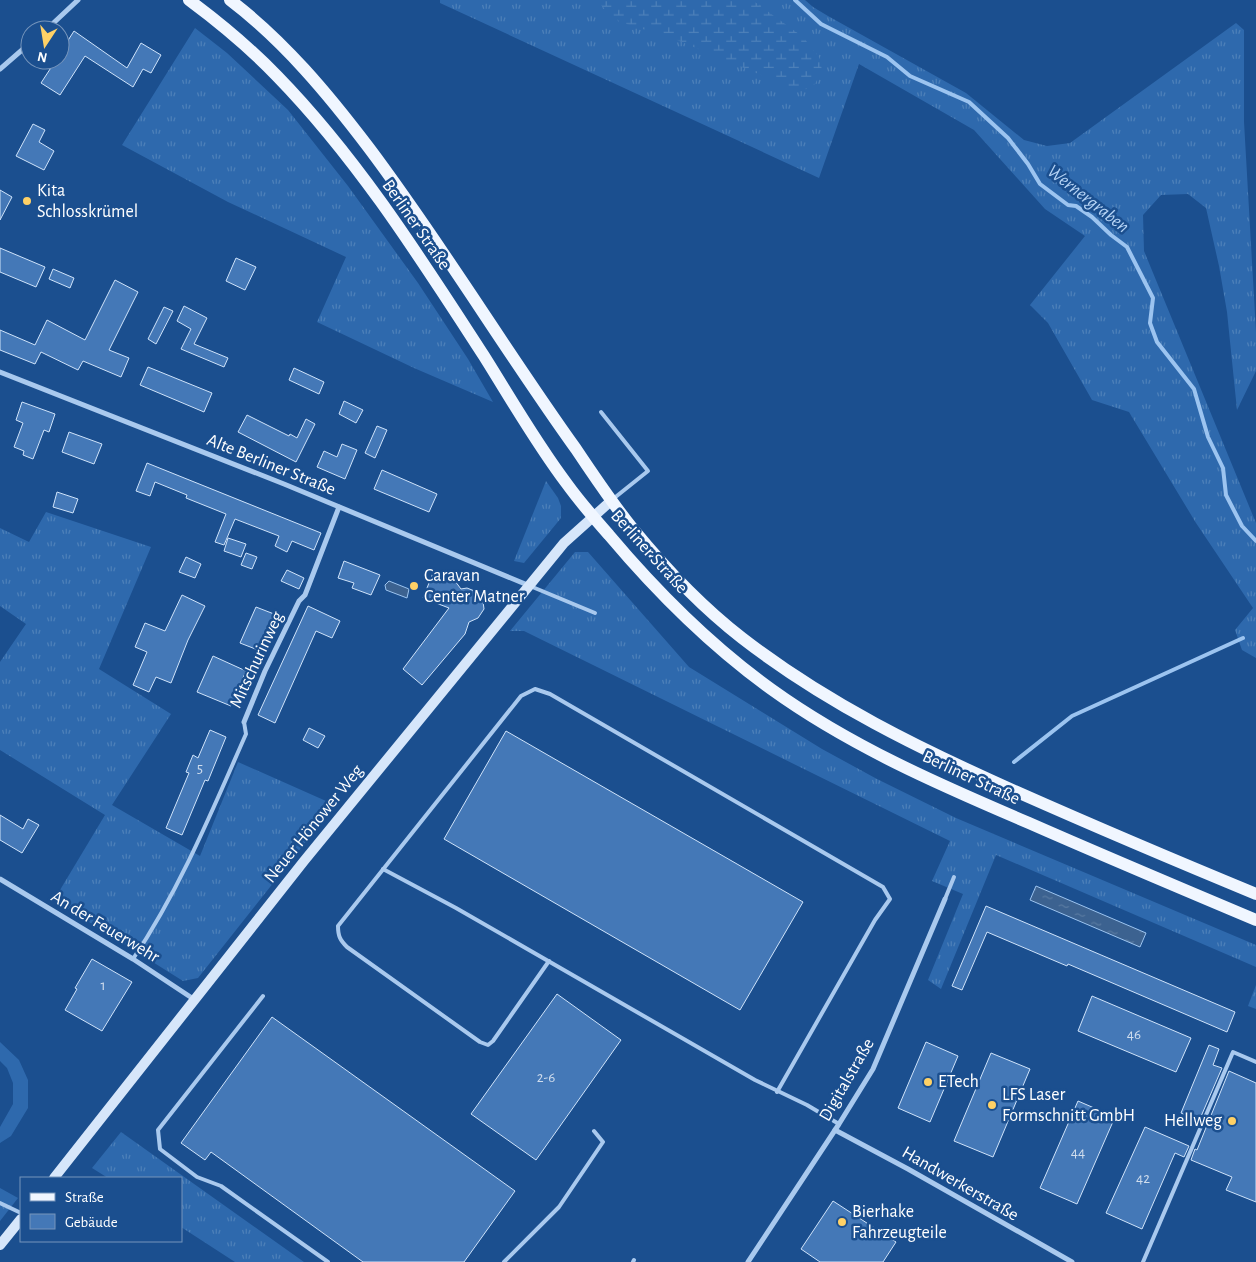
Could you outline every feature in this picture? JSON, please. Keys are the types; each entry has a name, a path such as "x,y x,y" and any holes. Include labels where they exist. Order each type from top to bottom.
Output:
{"main road":[{"name":"Berliner Straße","path":"189,0 223,26 276,75 323,127 351,162 425,268 530,431 568,486 656,589 691,624 729,657 772,690 812,717 954,792 1256,920"},
{"name":"Berliner Straße","path":"230,0 248,14 304,68 344,114 399,188 533,389 634,530 672,574 741,637 830,698 888,732 961,767 1256,894"},
{"name":"Neuer Hönower Weg","path":"55,1177 304,861 564,542 612,500"},
{"path":"0,1245 20,1219"}],"street":[{"path":"57,20 78,0"},
{"path":"0,69 20,52"},
{"name":"Alte Berliner Straße","path":"0,372 339,507 530,586"},
{"name":"Mitschurinweg","path":"244,722 299,601 305,595 339,507"},
{"name":"An der Feuerwehr","path":"0,879 133,959 195,1000"},
{"name":"Digitalstraße","path":"748,1262 839,1124 873,1068 946,899"},
{"name":"Handwerkerstraße","path":"835,1130 1072,1262"}],"lane":[{"path":"601,412 648,471 612,500"},
{"path":"530,586 594,613"},
{"path":"549,961 493,1041 488,1045 480,1042 341,941 338,935 338,926 430,809 521,696 535,689 550,694 883,887 890,899 875,920 778,1092"},
{"name":"Mitschurinweg","path":"133,959 155,927 194,854 246,734 244,722"},
{"path":"384,869 456,908 778,1092 839,1124"},
{"path":"946,899 954,877"},
{"path":"263,996 158,1130 160,1149 197,1177 221,1186 328,1262"},
{"path":"1143,1262 1233,1052 1256,1062"},
{"path":"504,1262 559,1208 603,1142 594,1131"},
{"path":"0,1203 20,1213"}],"green space":[{"path":"440,0 805,0 828,16 966,93 1024,140 1047,146 1070,143 1236,23 1244,30 1244,122 1256,332 1256,371 1237,410 1227,312 1206,208 1188,194 1161,195 1143,215 1144,251 1256,523 1256,658 1242,650 1235,630 1253,608 1196,523 1129,412 1092,400 1048,323 1030,305 1085,236 1045,209 974,130 859,64 819,178 440,3"},
{"path":"595,0 752,0 803,37 819,57 822,70 815,84 807,89 797,90 672,38 620,22"},
{"path":"195,28 227,53 288,110 348,186 418,283 468,359 493,402 414,368 317,322 346,257 228,202 122,145"},
{"path":"546,481 558,498 561,506 561,518 524,563 514,561"},
{"path":"46,512 151,547 99,669 171,714 112,805 200,856 238,762 335,805 198,978 183,981 54,900 105,815 0,750 0,662 26,624 0,606 0,528 29,542"},
{"path":"575,552 588,552 689,667 822,749 956,818 1256,945 1256,967 996,855 941,989 928,980 963,894 932,881 950,841 524,631 510,631"},
{"path":"1256,985 1256,1009 1248,1006"},
{"path":"0,1042 19,1060 28,1080 28,1108 11,1136 0,1143 0,1127 13,1104 13,1083 7,1068 0,1061"},
{"path":"121,1132 304,1262 235,1262 182,1228 182,1177 106,1177 92,1168"},
{"path":"0,1188 18,1198 0,1221"}],"water":[{"path":"389,581 409,589 407,598 386,590 385,585"},
{"path":"1036,886 1146,933 1140,947 1030,900"}],"building":[{"path":"74,31 127,68 141,43 161,55 151,73 143,69 133,87 85,56 60,95 41,83 49,70 70,70 70,37"},
{"path":"33,124 45,130 39,142 54,151 44,170 16,156"},
{"path":"0,190 12,197 0,220"},
{"path":"0,248 45,267 36,287 0,272"},
{"path":"236,258 256,267 245,290 226,281"},
{"path":"53,269 74,278 70,288 49,279"},
{"path":"115,280 138,292 109,350 129,358 121,377 83,361 78,370 41,352 35,364 0,350 0,330 35,345 47,320 85,340"},
{"path":"184,306 207,318 194,344 228,358 224,367 181,349 191,329 177,321"},
{"path":"164,307 173,311 156,344 148,339"},
{"path":"148,367 212,393 204,412 140,385"},
{"path":"294,368 324,382 319,394 289,380"},
{"path":"344,401 363,410 356,423 339,414"},
{"path":"22,402 55,414 49,432 44,430 33,459 23,455 24,451 14,447 23,423 16,420"},
{"path":"247,415 289,436 290,434 297,438 306,419 315,424 296,462 238,432"},
{"path":"377,426 387,430 375,458 365,453"},
{"path":"69,432 102,444 94,464 62,452"},
{"path":"342,444 357,450 345,479 317,467 324,451 337,457"},
{"path":"147,463 321,533 314,550 292,541 287,552 275,546 279,536 235,519 224,545 215,542 226,514 186,498 187,495 155,482 150,496 136,491"},
{"path":"382,470 437,494 429,512 374,489"},
{"path":"57,492 78,499 73,513 53,507"},
{"path":"228,538 246,544 241,557 224,551"},
{"path":"246,553 257,557 252,569 241,565"},
{"path":"186,557 201,564 195,578 179,572"},
{"path":"344,561 380,575 371,595 352,588 354,583 338,578"},
{"path":"287,570 304,578 299,589 281,581"},
{"path":"433,573 455,581 461,589 467,588 482,594 484,609 478,618 469,622 465,634 422,685 403,669 449,608 423,598"},
{"path":"182,595 205,606 188,640 171,683 156,677 149,692 133,685 147,652 135,647 145,623 165,631"},
{"path":"308,606 340,621 332,638 316,631 275,723 258,715"},
{"path":"256,607 274,614 258,650 240,643"},
{"path":"213,656 246,671 231,706 197,692"},
{"path":"309,728 325,736 318,748 303,740"},
{"path":"210,730 226,737 208,781 205,780 182,835 166,828 189,773 186,772 193,755 198,758"},
{"path":"506,731 803,902 740,1010 444,839"},
{"path":"0,815 23,829 28,819 39,825 22,853 0,840"},
{"path":"986,906 1235,1012 1227,1032 1068,964 1067,966 987,932 962,990 952,986"},
{"path":"92,959 132,982 102,1031 65,1010"},
{"path":"557,994 621,1040 536,1160 471,1114"},
{"path":"1092,996 1191,1038 1176,1072 1078,1031"},
{"path":"272,1017 515,1191 464,1262 363,1262 211,1152 205,1160 181,1143"},
{"name":"ETech","path":"926,1042 958,1056 930,1122 898,1108"},
{"path":"1209,1045 1219,1049 1213,1065 1222,1068 1199,1121 1181,1113"},
{"name":"LFS Laser Formschnitt GmbH","path":"991,1053 1030,1069 993,1157 954,1141"},
{"name":"Hellweg","path":"1229,1071 1256,1083 1256,1202 1226,1190 1232,1177 1191,1160 1195,1149 1197,1150"},
{"path":"1078,1101 1115,1117 1077,1204 1040,1188"},
{"path":"1145,1127 1189,1146 1184,1157 1175,1153 1142,1229 1106,1213"},
{"name":"Bierhake Fahrzeugteile","path":"833,1201 896,1242 883,1262 820,1262 801,1249"}],"waterway":[{"name":"Wernergraben","path":"795,0 821,24 887,57 910,76 969,102 1008,138 1028,164 1040,184 1068,205 1076,206 1092,217 1127,247 1153,298 1150,323 1157,342 1194,389 1208,437 1223,468 1226,495 1242,526 1256,541"},
{"path":"1014,762 1072,716 1243,638"}],"place":[{"name":"Kita Schlosskrümel","path":"27,201"},
{"name":"Caravan Center Matner","path":"414,586"},
{"name":"ETech","path":"928,1082"},
{"name":"LFS Laser Formschnitt GmbH","path":"992,1105"},
{"name":"Hellweg","path":"1232,1121"},
{"name":"Bierhake Fahrzeugteile","path":"842,1222"}]}
